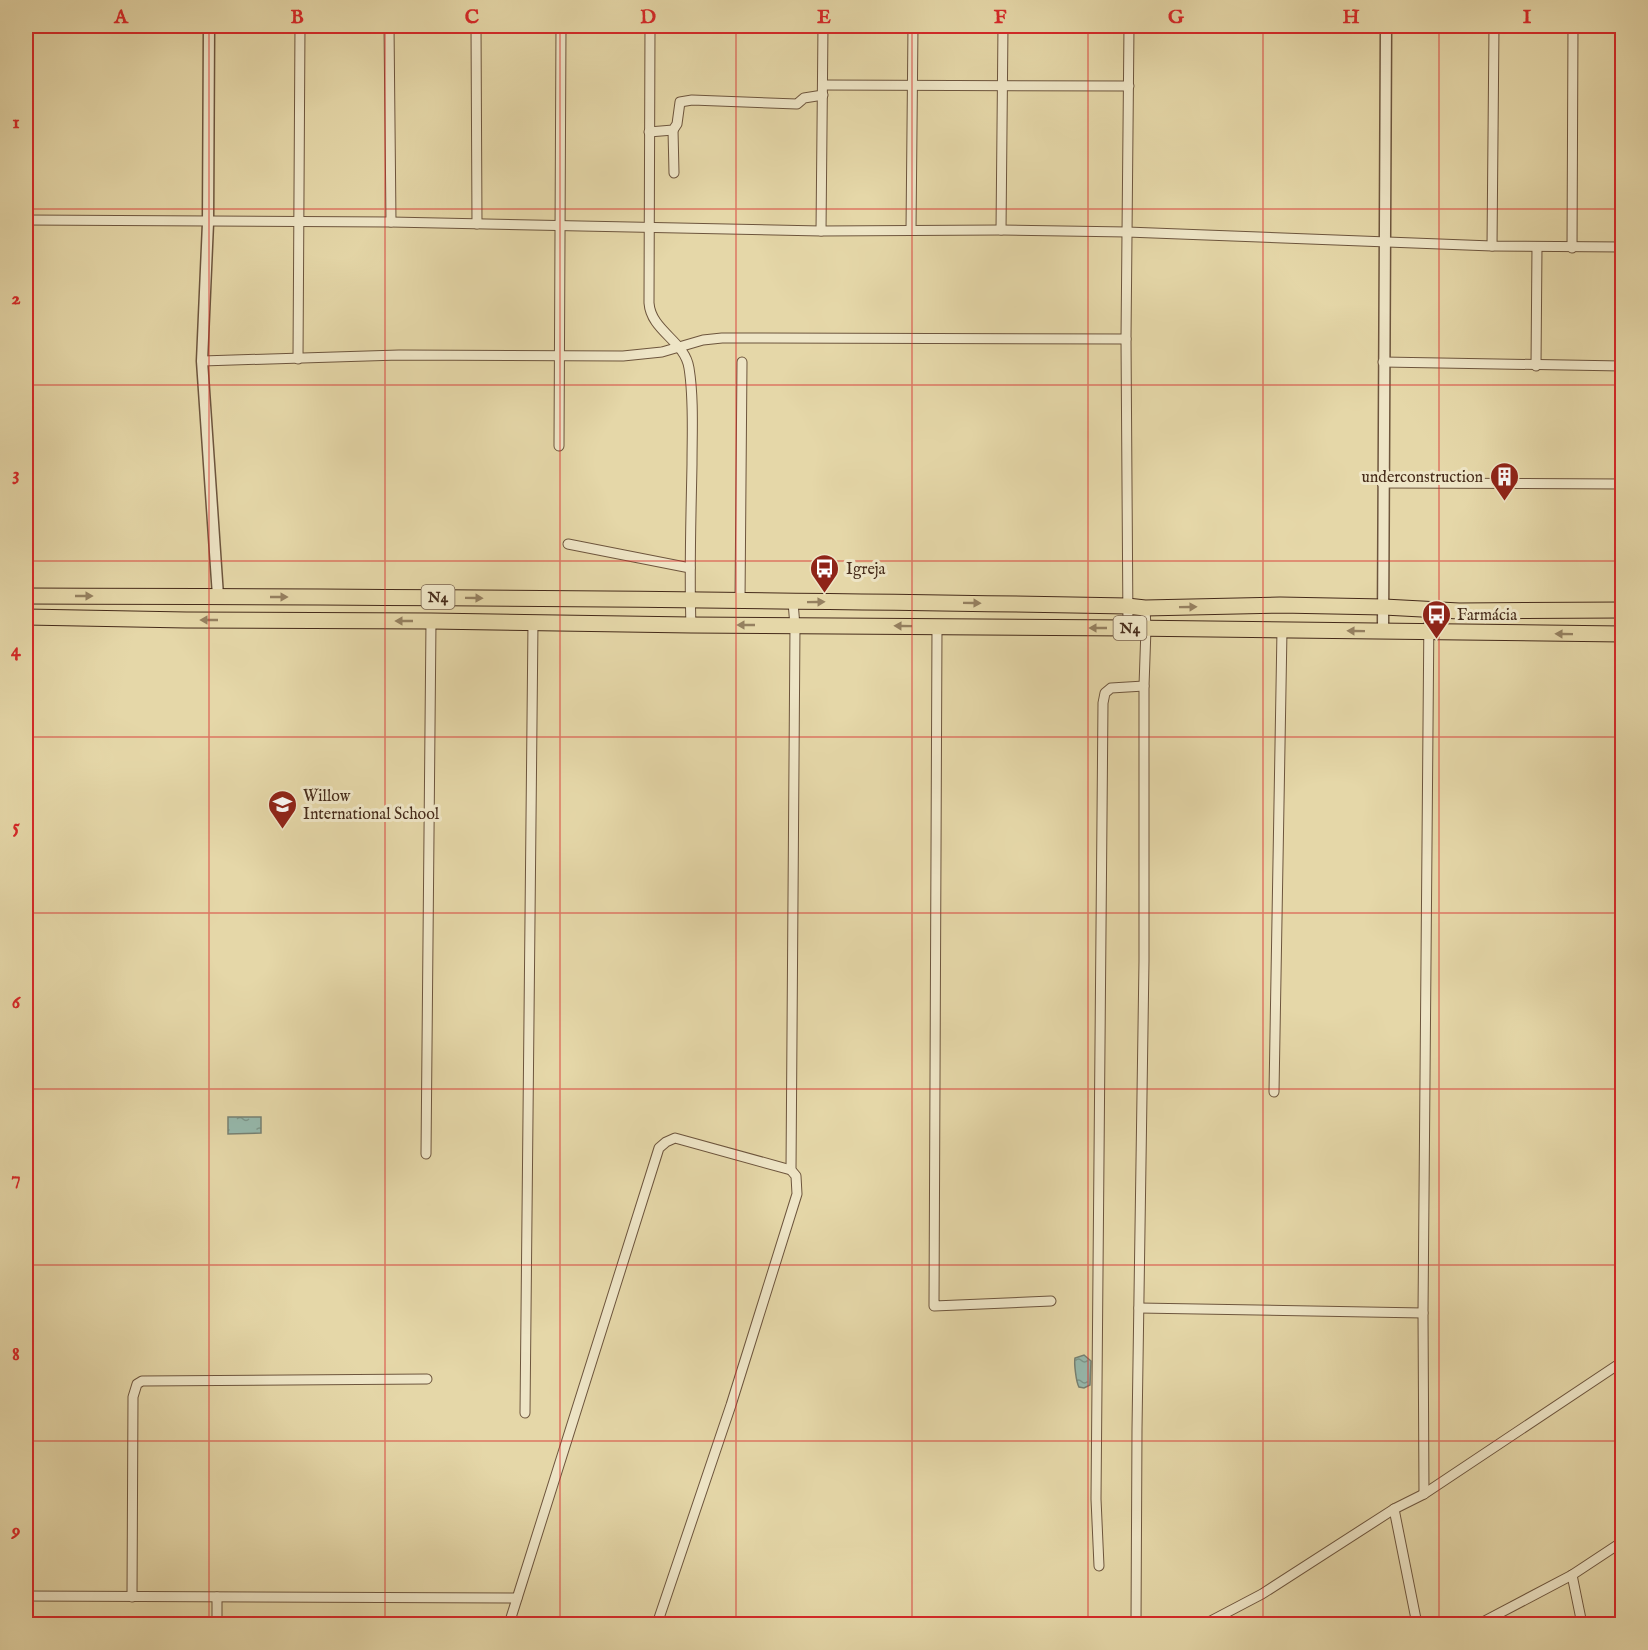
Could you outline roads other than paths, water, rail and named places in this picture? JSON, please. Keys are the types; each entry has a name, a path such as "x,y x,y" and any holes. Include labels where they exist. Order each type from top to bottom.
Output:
{"highway":[{"name":"N4","path":"26,596 740,601 1144,608 1280,605 1429,610 1623,610"},
{"name":"N4","path":"26,617 1623,634"}],"street":[{"path":"209,26 208,222 202,361 218,596"},
{"path":"298,358 300,26"},
{"path":"389,26 391,222"},
{"path":"476,26 477,224"},
{"path":"559,446 561,26"},
{"path":"650,26 648,228 650,313 679,347 687,359 689,368 692,417 691,625"},
{"path":"821,231 823,26"},
{"path":"911,230 913,26"},
{"path":"1001,230 1003,26"},
{"path":"1128,628 1126,606 1126,339 1130,26"},
{"path":"1383,632 1386,26"},
{"path":"1492,246 1494,26"},
{"path":"1572,248 1573,26"},
{"path":"674,173 673,130 677,124 680,102 692,100 797,104 804,98 823,90 913,84 1129,86"},
{"path":"649,132 673,130"},
{"path":"26,220 391,222 821,231 1127,232 1492,246 1623,247"},
{"path":"1536,366 1537,247"},
{"path":"202,361 327,356 633,356 703,340 722,338 1126,339"},
{"path":"740,601 742,362"},
{"path":"1383,362 1623,366"},
{"path":"1382,483 1623,484"},
{"path":"568,544 690,568"},
{"path":"791,1170 795,626 793,602"},
{"path":"1136,1624 1144,984 1146,628 1144,608"},
{"path":"1424,1494 1423,1312 1429,610"},
{"path":"426,1154 431,621"},
{"path":"525,1413 533,622"},
{"path":"937,627 933,1306 1051,1301"},
{"path":"1274,1092 1282,630"},
{"path":"1099,1566 1096,1498 1103,703 1105,693 1111,688 1144,686"},
{"path":"509,1624 659,1148 675,1138 791,1170 796,1176 797,1194 731,1405 657,1624"},
{"path":"1139,1308 1423,1312"},
{"path":"1205,1624 1262,1594 1394,1509 1424,1494 1623,1362"},
{"path":"132,1597 133,1397 137,1384 142,1381 427,1379"},
{"path":"1394,1509 1417,1624"},
{"path":"1479,1624 1572,1575 1623,1542"},
{"path":"1572,1575 1582,1624"},
{"path":"26,1596 517,1599"},
{"path":"217,1597 217,1624"}],"water":[{"path":"228,1117 261,1117 261,1133 228,1134"},
{"path":"1084,1355 1091,1361 1090,1385 1084,1388 1078,1385 1075,1358"}],"place":[{"name":"underconstruction","path":"1504,502"},
{"name":"Igreja","path":"825,594"},
{"name":"Farmácia","path":"1436,640"},
{"name":"Willow International School","path":"282,830"}]}
